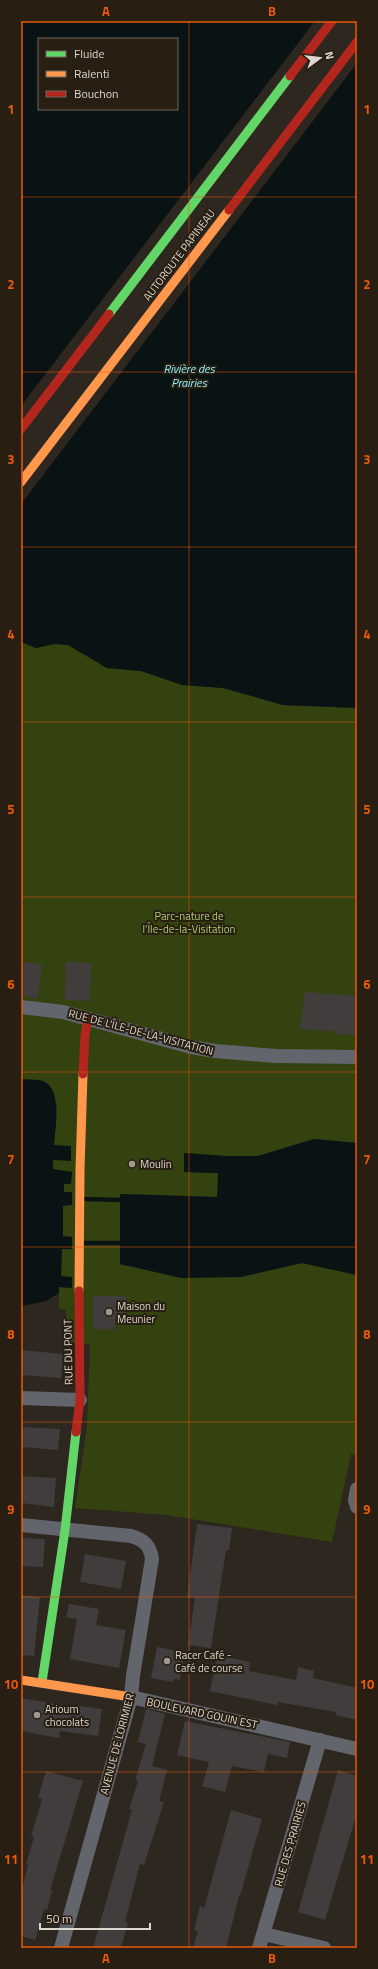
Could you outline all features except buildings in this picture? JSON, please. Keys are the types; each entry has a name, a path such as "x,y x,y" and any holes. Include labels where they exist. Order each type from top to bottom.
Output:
{"main road":[{"name":"AUTOROUTE PAPINEAU","path":"21,429 332,21"},
{"name":"AUTOROUTE PAPINEAU","path":"21,482 357,42"},
{"name":"RUE DU PONT","path":"42,1682 65,1530 80,1400 79,1288 81,1144 84,1042 88,1019"},
{"name":"BOULEVARD GOUIN EST","path":"21,1680 42,1682 131,1697"}],"street":[{"name":"RUE DE L'ÎLE-DE-LA-VISITATION","path":"21,1007 50,1009 215,1051 276,1056 357,1057"},
{"path":"21,1398 80,1400"},
{"path":"357,1489 355,1496 357,1507"},
{"path":"21,1525 65,1530"},
{"name":"AVENUE DE LORIMIER","path":"61,1948 131,1697 152,1559 151,1550 143,1540 131,1536 65,1530"},
{"name":"BOULEVARD GOUIN EST","path":"131,1697 357,1749"},
{"name":"RUE DES PRAIRIES","path":"259,1948 320,1740"},
{"path":"264,1934 324,1948"}],"green space":[{"name":"Parc-nature de l'Île-de-la-Visitation","path":"21,642 36,648 54,644 68,645 107,668 141,671 182,685 223,688 283,705 357,708 357,1143 314,1139 258,1156 225,1156 185,1153 184,1172 218,1173 218,1197 120,1194 121,1265 241,1277 302,1263 357,1275 357,1455 351,1454 332,1542 167,1515 75,1508 87,1427 90,1344 68,1343 66,1310 59,1309 59,1287 71,1288 61,1276 62,1249 71,1249 72,1237 63,1236 63,1205 71,1205 64,1191 64,1185 72,1172 53,1170 53,1160 71,1146 54,1146 57,1105 43,1081 21,1079"}],"water":[{"name":"Rivière des Prairies","path":"21,21 357,21 357,708 283,705 223,688 182,685 141,671 107,668 68,645 54,644 36,648 21,642"},
{"path":"21,1079 43,1081 49,1085 53,1092 56,1101 54,1145 71,1146 71,1161 53,1160 53,1169 72,1172 71,1184 64,1184 64,1192 72,1192 72,1205 63,1206 63,1236 72,1237 72,1249 62,1249 61,1276 72,1277 72,1288 59,1287 59,1293 46,1301 22,1306"},
{"path":"314,1139 357,1143 357,1275 302,1263 241,1277 181,1278 120,1264 120,1194 217,1197 218,1173 184,1172 184,1153 225,1156 258,1156"}],"pier":[{"path":"315,21 357,21 357,63 21,504 21,406"}],"waterway":[{"path":"85,1199 120,1200"},
{"path":"83,1243 120,1243"}],"traffic: fast":[{"path":"109,314 290,76"},
{"path":"42,1682 65,1530 76,1432"}],"traffic: slow":[{"path":"21,482 229,210"},
{"path":"79,1291 80,1170 83,1074"},
{"path":"21,1680 131,1697"}],"traffic: jam":[{"path":"290,76 332,21"},
{"path":"229,210 357,42"},
{"path":"21,429 109,314"},
{"path":"83,1074 85,1035 88,1019"},
{"path":"76,1432 80,1400 79,1291"}],"place":[{"name":"Moulin","path":"132,1164"},
{"name":"Maison du Meunier","path":"109,1312"},
{"name":"Racer Café - Café de course","path":"167,1661"},
{"name":"Arioum chocolats","path":"37,1715"}]}
